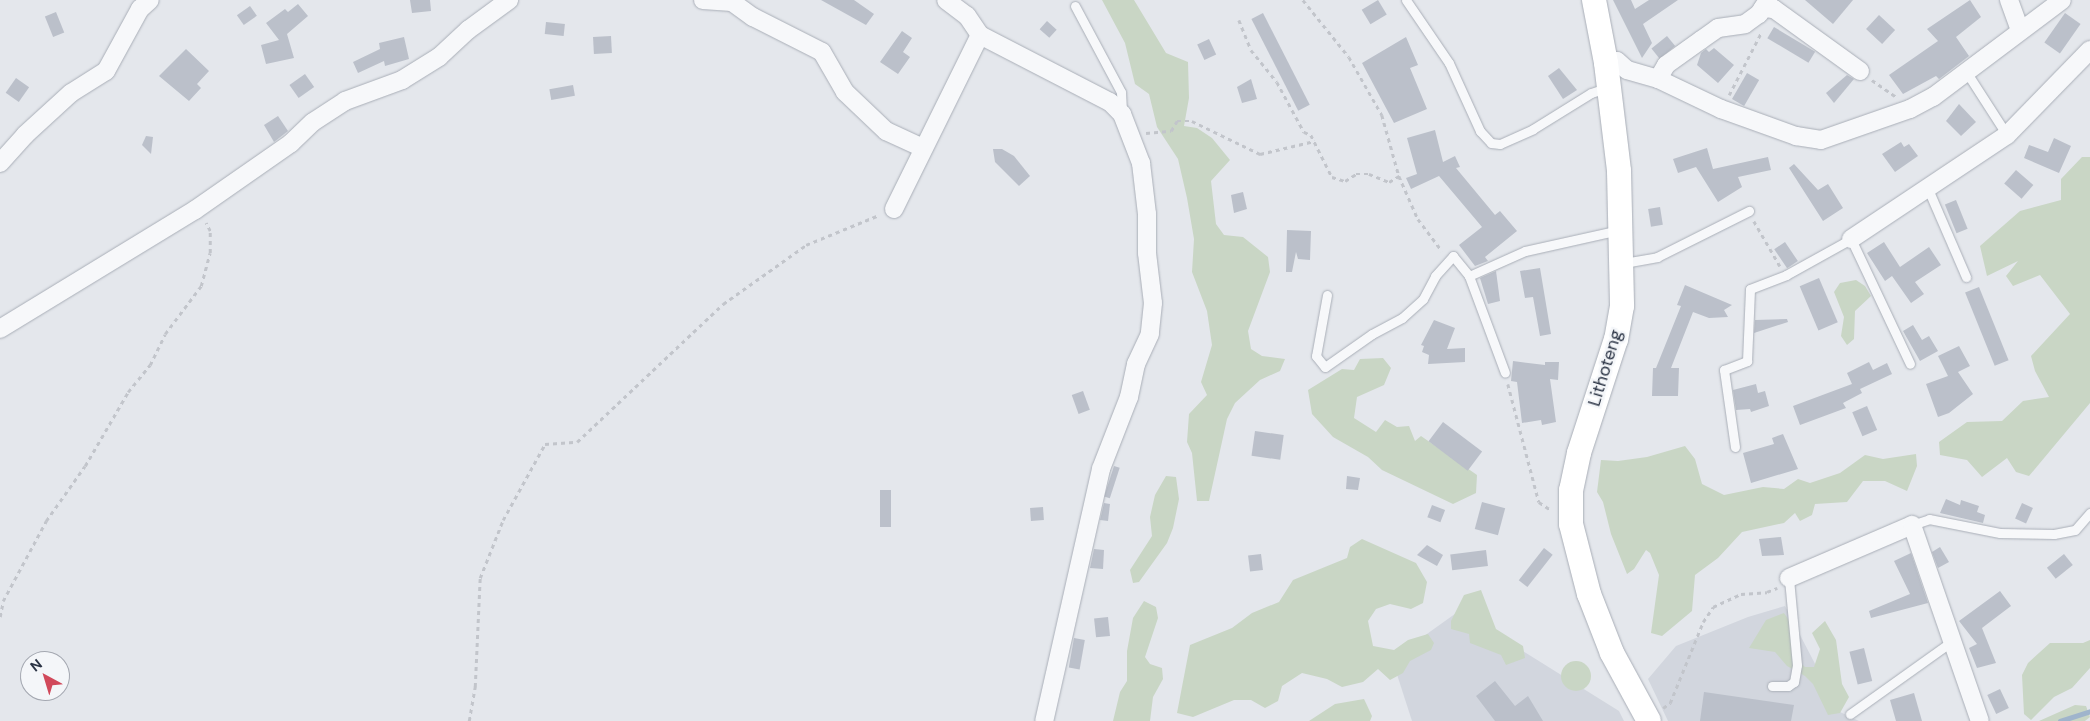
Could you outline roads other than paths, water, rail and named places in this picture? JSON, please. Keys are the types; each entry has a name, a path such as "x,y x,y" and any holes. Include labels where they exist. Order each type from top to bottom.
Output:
{"main road":[{"name":"Lithoteng","path":"1594,0 1610,87 1623,229 1624,263 1622,306 1616,339 1579,453 1571,490 1571,524 1589,594 1612,652 1648,719"}],"street":[{"path":"0,163 25,135 71,93 106,71 140,9 150,0"},
{"path":"0,329 198,208 291,143 314,122 345,101 402,80 439,57 468,30 510,0"},
{"path":"703,0 732,1 753,16 822,52 838,84 872,118 886,131 923,148"},
{"path":"946,0 967,16 980,35 1110,102 1122,114 1135,142 1141,163 1147,214 1147,253 1153,303 1150,334 1136,364 1129,396 1101,469 1044,721"},
{"path":"2009,0 2020,30"},
{"path":"1606,63 1617,61 1627,70 1658,79 1721,109 1796,136 1821,140 1910,109 1967,73 2020,30 2062,0"},
{"path":"1658,79 1666,65 1718,28 1745,24 1768,6 1860,71"},
{"path":"894,209 980,35"},
{"path":"1851,239 2007,135 2090,50"},
{"path":"1789,578 1912,525 1980,721"}],"lane":[{"path":"1406,0 1449,63 1480,131 1491,143 1500,144 1533,129 1590,93 1610,87"},
{"path":"1075,6 1120,92 1122,114"},
{"path":"1967,73 2007,135"},
{"path":"1928,189 1966,277"},
{"path":"1624,263 1657,257 1748,211"},
{"path":"1469,276 1525,251 1623,229"},
{"path":"1735,447 1724,370 1748,361 1750,289 1786,275 1851,239 1910,364"},
{"path":"1327,295 1316,356 1325,367 1372,334 1402,318 1422,300 1435,276 1453,256 1469,276 1505,373"},
{"path":"1912,525 1928,519 2000,533 2054,534 2075,530 2090,513"},
{"path":"1772,686 1788,686 1794,682 1797,665 1789,578"},
{"path":"1850,714 1952,642"}],"waterway":[{"path":"2060,721 2090,711"}]}
